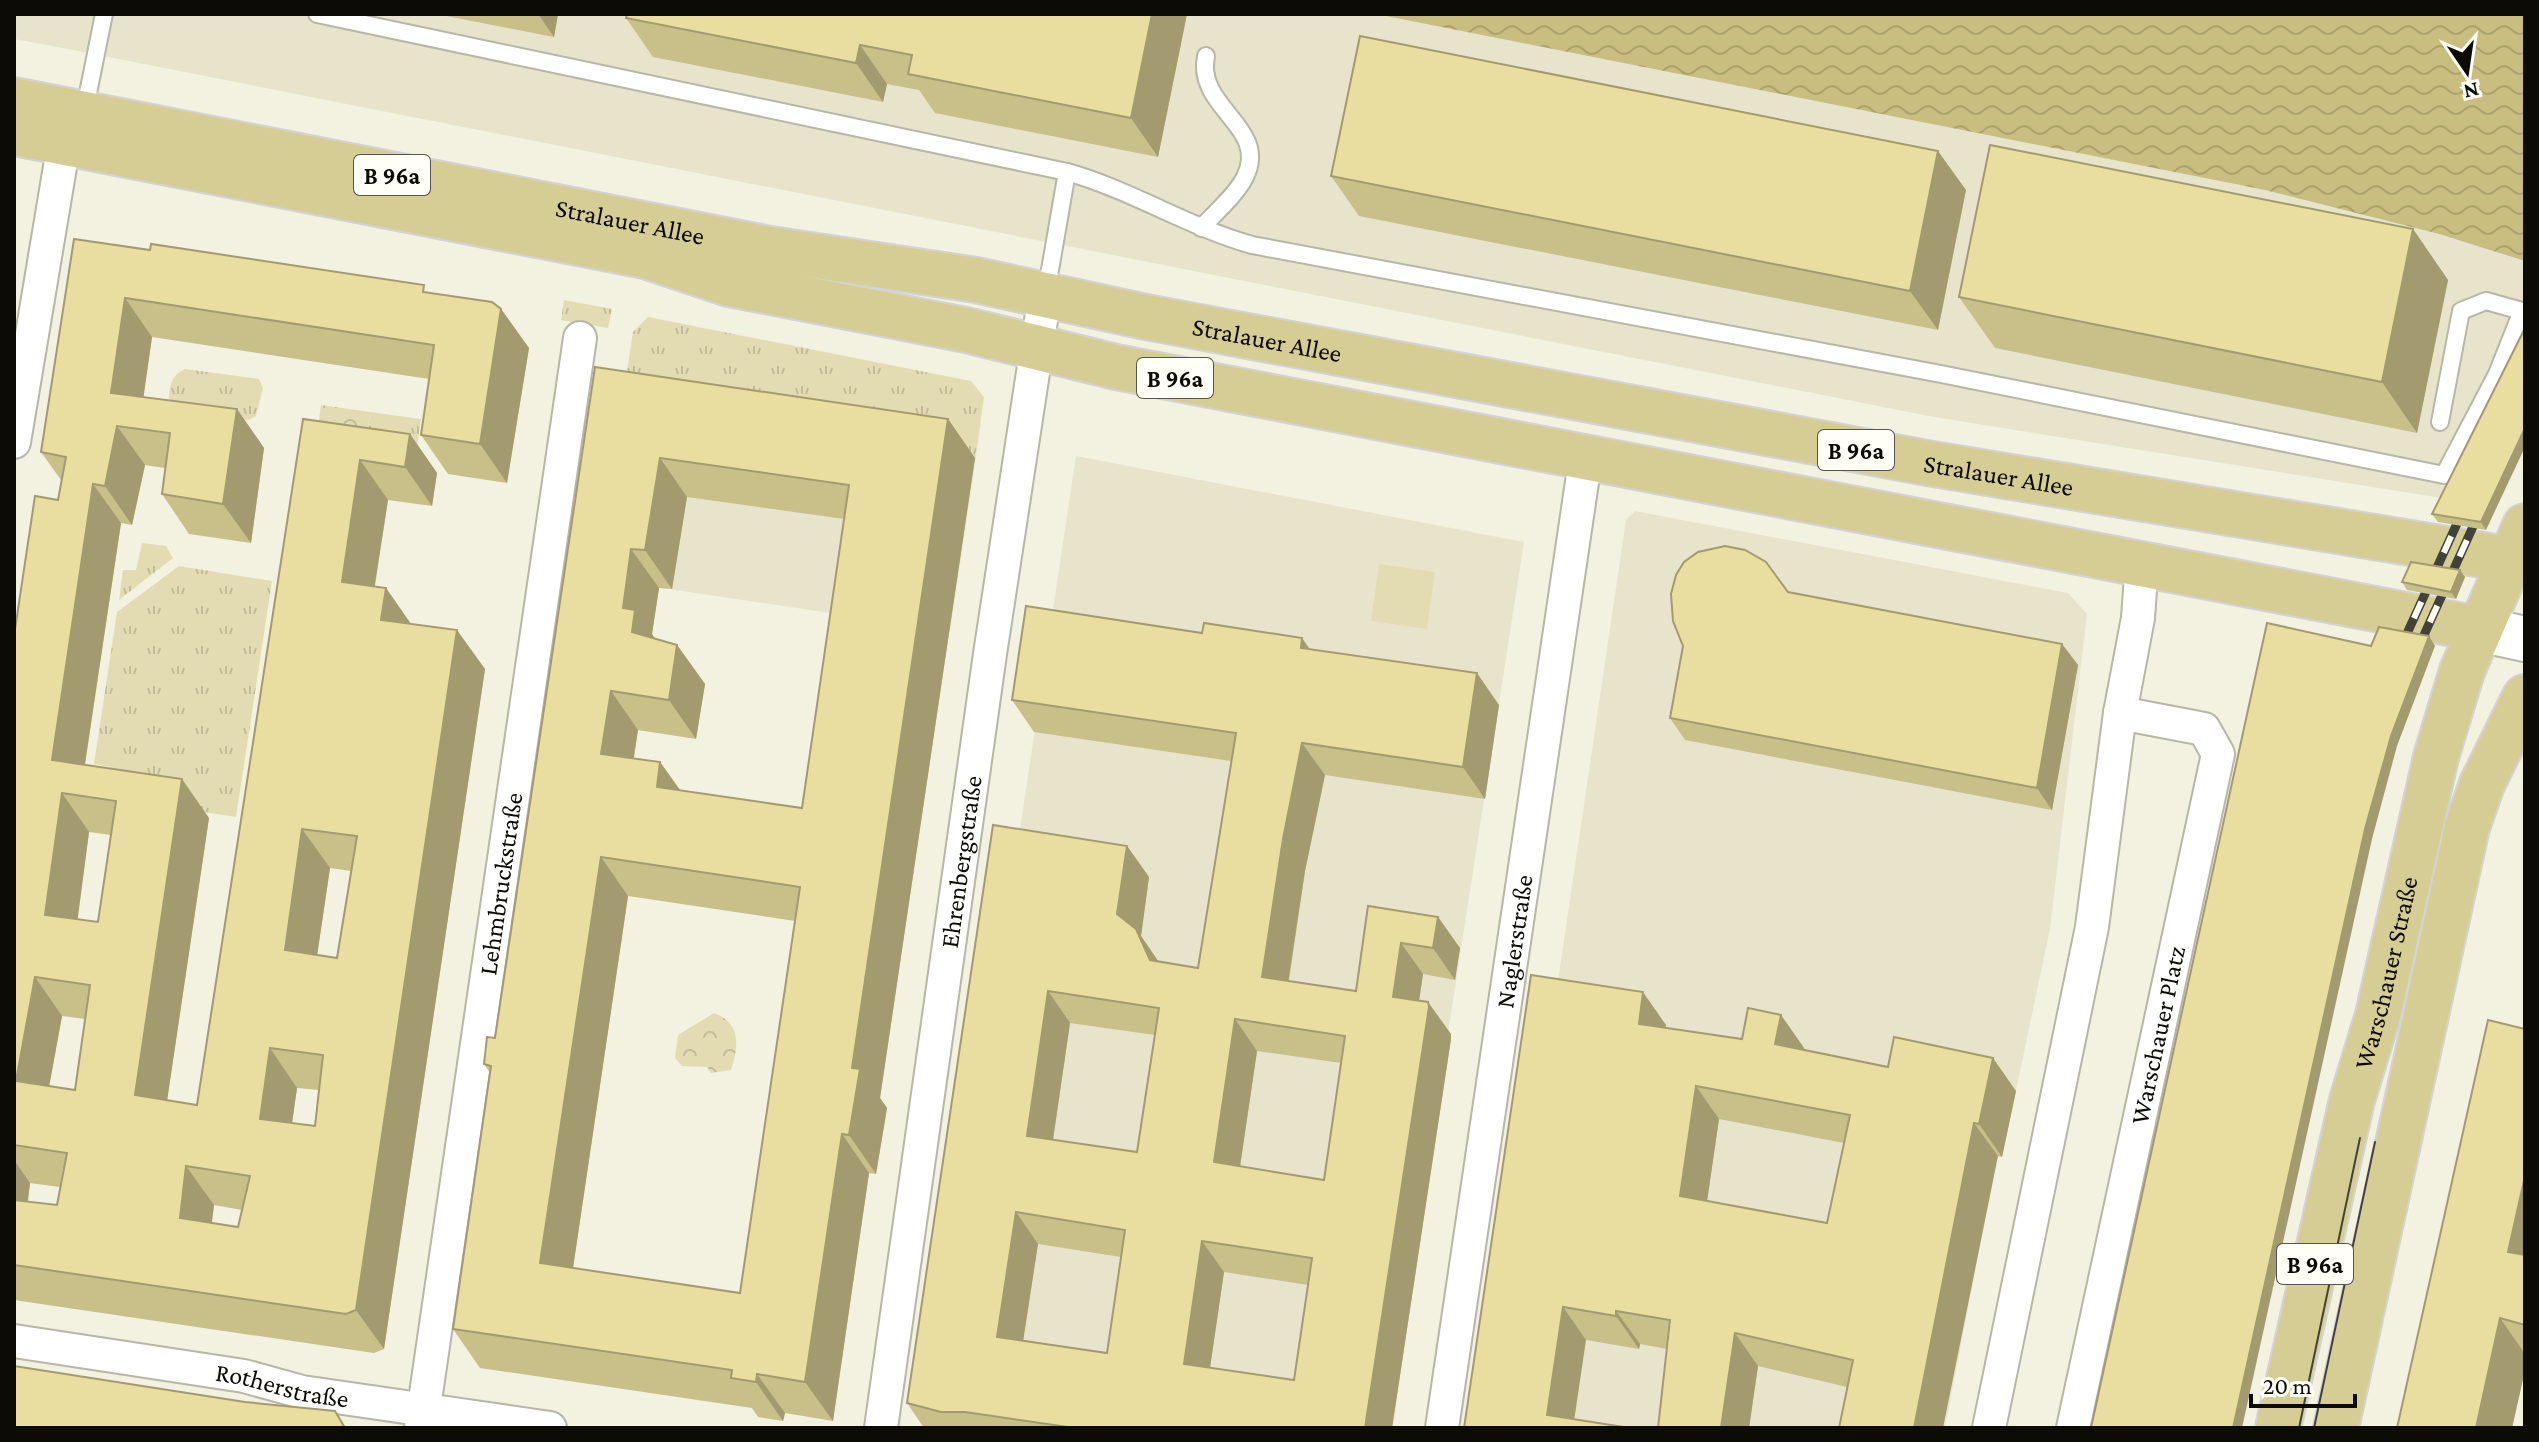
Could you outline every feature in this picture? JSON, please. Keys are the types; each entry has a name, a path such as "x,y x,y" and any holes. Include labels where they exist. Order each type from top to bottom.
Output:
{"main road":[{"name":"Stralauer Allee","path":"14,100 74,129 645,256 729,284 966,330 1038,349 2479,629"},
{"name":"Stralauer Allee","path":"14,133 74,129 770,249 976,280 1161,320 1927,463 2520,549"},
{"name":"Warschauer Straße","path":"2336,1428 2378,1106 2378,1015 2436,757 2453,695 2479,629 2520,549"},
{"path":"2479,629 2525,639"},
{"name":"Warschauer Straße","path":"2278,1428 2474,804 2523,700"}],"street":[{"path":"14,442 74,129"},
{"name":"Ehrenbergstraße","path":"881,1428 990,654 1045,294"},
{"name":"Lehmbruckstraße","path":"422,1419 580,338"},
{"name":"Naglerstraße","path":"1442,1428 1586,455"},
{"path":"1989,1428 2092,927 2120,713 2138,618 2142,562"},
{"name":"Warschauer Platz","path":"2073,1428 2218,754 2204,729 2120,713"},
{"name":"Rotherstraße","path":"14,1341 244,1376 422,1419 550,1428"}],"lane":[{"path":"74,129 104,14"},
{"path":"317,14 1067,172 1102,182 1201,228 1252,245 1941,374 2444,475 2497,374 2522,311 2486,301 2461,311 2440,422"},
{"path":"1201,228 1244,180 1250,165 1250,151 1243,131 1208,87 1203,72 1206,56"},
{"path":"1045,294 1067,172"}],"shaded area":[{"path":"14,14 1381,14 2265,190 2439,234 2525,261 2525,346 2448,499 1934,417 14,39"},
{"path":"648,317 981,423 950,631 596,578 633,332"},
{"path":"1076,456 1524,542 1448,1033 1393,1428 930,1428"},
{"path":"1635,511 2068,593 2087,614 2050,929 2002,1157 1997,1157 1945,1428 1492,1428 1626,520"}],"green space":[{"path":"564,300 612,309 608,328 561,320"},
{"path":"648,317 971,381 984,397 975,458 622,406 633,332"},
{"path":"185,369 259,379 263,388 256,416 249,420 180,412 169,406 173,380"},
{"path":"321,405 370,412 364,455 315,449"},
{"path":"370,412 421,419 415,462 364,455"},
{"path":"142,543 166,546 173,558 119,600 123,570 136,570"},
{"path":"1379,564 1435,572 1427,629 1371,621"},
{"path":"179,566 272,581 236,817 107,797 111,767 94,764 117,612"},
{"path":"714,1013 729,1023 736,1036 731,1070 711,1073 707,1067 682,1066 675,1058 678,1035"}],"water":[{"path":"2525,14 2525,261 2439,234 2265,190 1381,15"}],"building":[{"path":"627,14 1152,14 1131,118 908,74 912,55 860,45 856,63 626,18"},
{"path":"1360,36 1938,151 1910,291 1331,176"},
{"path":"1990,145 2413,229 2382,382 1959,297"},
{"path":"74,239 150,250 151,244 424,285 423,292 492,302 501,309 480,444 421,435 434,345 125,298 111,393 237,409 223,504 162,494 170,433 117,426 105,486 93,484 52,760 182,779 135,1095 197,1105 303,419 410,434 405,467 360,460 342,582 386,588 381,620 457,630 356,1310 346,1314 14,1265 14,1200 57,1205 67,1153 14,1145 14,636 35,496 58,500 66,457 41,452","holes":["62,793 116,801 98,922 45,915","302,829 357,836 337,958 285,950","35,977 90,985 75,1090 16,1081","270,1048 323,1055 315,1126 260,1119","186,1166 250,1176 238,1227 180,1218"]},
{"path":"2525,328 2525,428 2481,522 2432,514"},
{"path":"595,367 948,419 852,1068 860,1069 849,1135 842,1134 805,1382 757,1374 756,1382 731,1378 732,1370 453,1329 491,1066 484,1064 487,1037 495,1038","holes":["660,458 849,485 802,808 657,787 660,762 601,754 611,691 669,700 677,645 632,632 635,610 623,608 631,549 645,550","601,857 800,887 740,1293 540,1263"]},
{"path":"1725,546 1745,550 1766,562 1788,592 2062,644 2037,788 1670,718 1683,646 1673,621 1671,594 1676,575 1684,562 1698,552"},
{"path":"2411,562 2460,570 2451,592 2402,582"},
{"path":"1026,606 1202,633 1204,623 1302,638 1301,648 1477,673 1463,767 1302,743 1283,839 1262,977 1356,991 1368,906 1438,917 1433,948 1401,943 1393,997 1428,1002 1429,1007 1365,1428 1075,1428 965,1412 941,1412 907,1403 993,825 1127,846 1117,914 1136,929 1150,960 1198,968 1236,733 1012,700","holes":["1048,991 1159,1008 1137,1152 1027,1136","1235,1019 1345,1036 1324,1180 1214,1162","1016,1212 1125,1230 1107,1353 997,1337","1202,1241 1312,1258 1294,1380 1184,1364"]},
{"path":"2267,623 2371,646 2379,627 2429,636 2391,736 2365,829 2233,1428 2091,1428"},
{"path":"1531,975 1643,992 1639,1024 1742,1039 1748,1008 1781,1015 1775,1044 1888,1067 1894,1037 1993,1058 1979,1124 1974,1123 1914,1428 1839,1428 1853,1360 1735,1333 1721,1428 1658,1428 1670,1320 1616,1311 1616,1316 1563,1307 1547,1415 1630,1428 1464,1428","holes":["1696,1086 1850,1115 1827,1223 1680,1196"]},
{"path":"2488,1020 2525,1029 2525,1176 2508,1252 2525,1255 2525,1325 2500,1318 2476,1428 2397,1428"},
{"path":"14,1366 245,1402 335,1411 345,1428 14,1428"}],"tram line":[{"path":"2299,1428 2360,1138"},
{"path":"2314,1428 2375,1142"}],"railway":[{"path":"2399,651 2465,506"},
{"path":"2415,655 2481,509"}]}
